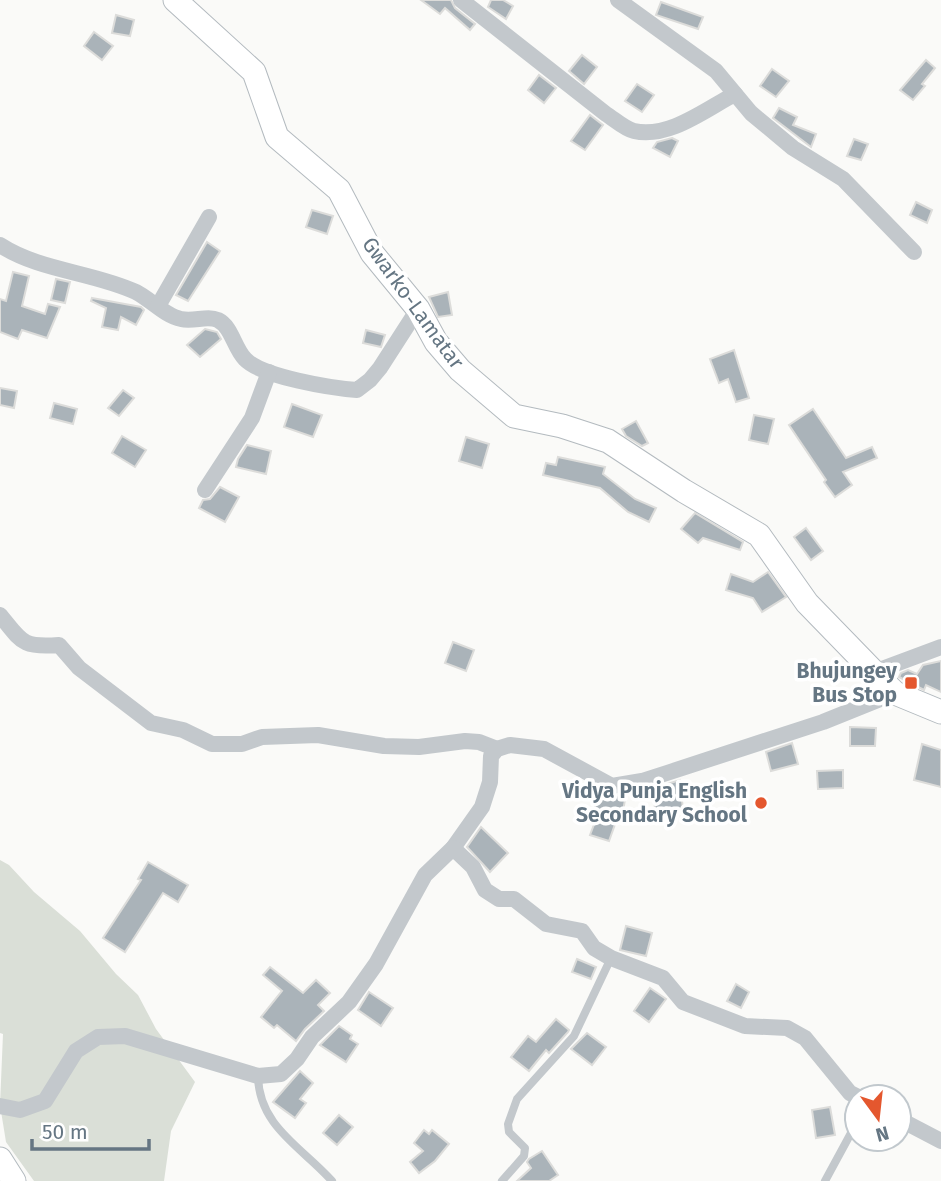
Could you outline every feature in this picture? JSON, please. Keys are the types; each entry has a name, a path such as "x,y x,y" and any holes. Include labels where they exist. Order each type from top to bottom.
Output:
{"main road":[{"name":"Gwarko-Lamatar","path":"175,0 254,72 277,137 339,190 372,254 418,309 436,342 460,370 514,416 562,426 608,441 684,491 759,535 807,603 895,693 941,712"},
{"path":"0,1159 14,1181"}],"street":[{"path":"461,0 606,114 632,131 653,133 672,128 735,94"},
{"path":"618,0 716,71 751,113 793,148 843,179 914,252"},
{"path":"158,306 209,217"},
{"path":"0,245 45,263 136,292 180,319 216,319 225,325 244,359 256,367 287,378 356,390 380,368 418,309"},
{"path":"205,489 252,418 269,372"},
{"path":"0,615 22,641 36,647 59,645 79,668 151,723 183,730 212,744 242,744 262,737 318,736 384,746 419,747 478,742 496,750"},
{"path":"874,672 941,647"},
{"path":"0,1106 20,1110 45,1101 76,1051 98,1037 125,1036 258,1076 281,1074 297,1059 312,1037 349,1002 376,964 425,876 453,848 482,807 490,782 491,756 496,750 510,745 544,749 612,786 642,781 823,722 895,693"},
{"path":"453,848 473,867 485,890 499,899 514,899 546,924 582,931 594,948 611,958 663,978 683,1002 745,1026 787,1028 805,1038 843,1084"},
{"path":"913,1127 941,1142"}],"lane":[{"path":"502,1181 524,1156 525,1148 509,1132 508,1124 517,1099 574,1037 611,958"},
{"path":"258,1076 258,1088 264,1109 275,1127 315,1161 332,1181"},
{"path":"825,1181 843,1148"}],"shaded area":[{"path":"0,860 9,865 34,892 80,931 116,974 138,995 156,1029 195,1082 171,1131 164,1181 34,1181 6,1142 0,1105 3,1034 0,1033"}],"building":[{"path":"421,0 451,0 455,8 475,24 470,30 445,8 440,14"},
{"path":"491,0 503,0 513,6 506,19 488,7"},
{"path":"661,2 703,17 698,29 656,15"},
{"path":"116,15 134,20 130,36 112,33"},
{"path":"94,32 113,46 102,60 84,46"},
{"path":"582,55 597,67 584,84 569,71"},
{"path":"926,60 935,68 913,100 900,90"},
{"path":"772,69 789,81 776,97 760,86"},
{"path":"539,75 556,88 544,103 528,90"},
{"path":"637,84 654,95 642,112 625,101"},
{"path":"779,108 797,117 793,125 816,134 811,147 773,118"},
{"path":"590,115 603,125 585,150 571,141"},
{"path":"672,138 678,141 670,157 653,148 657,142"},
{"path":"854,139 868,144 861,160 847,156"},
{"path":"916,202 932,210 927,223 910,215"},
{"path":"312,210 333,216 327,234 306,227"},
{"path":"207,242 220,251 188,301 176,295"},
{"path":"13,272 29,276 22,306 45,314 48,304 60,307 47,338 22,330 18,339 0,332 0,299 6,301"},
{"path":"56,279 70,282 65,303 51,300"},
{"path":"448,292 452,315 438,317 429,297"},
{"path":"92,298 141,307 144,310 136,325 121,317 118,330 102,327 106,308 91,301"},
{"path":"205,329 217,332 221,339 200,357 187,345"},
{"path":"366,330 385,335 381,347 363,343"},
{"path":"734,350 749,398 736,402 728,379 719,383 710,359"},
{"path":"0,388 17,391 14,408 0,405"},
{"path":"123,390 134,398 119,416 108,408"},
{"path":"54,403 77,409 73,424 50,418"},
{"path":"292,404 322,415 313,437 284,427"},
{"path":"813,409 846,458 872,447 877,458 843,472 852,485 835,497 789,425"},
{"path":"754,415 774,419 768,444 749,440"},
{"path":"636,421 648,443 642,446 626,436 622,429"},
{"path":"122,436 146,450 135,467 112,453"},
{"path":"466,437 489,444 482,468 459,461"},
{"path":"247,445 271,451 266,474 236,467"},
{"path":"558,457 605,467 603,474 635,499 656,508 649,522 628,512 600,488 543,475 546,463 556,465"},
{"path":"220,487 239,497 225,522 199,508 203,500 210,499"},
{"path":"695,513 743,542 740,550 703,538 698,543 681,529"},
{"path":"806,528 823,551 811,560 794,537"},
{"path":"768,572 786,597 762,612 753,598 726,590 731,574 753,582"},
{"path":"453,642 474,650 466,671 445,663"},
{"path":"941,661 941,692 926,685 924,690 899,677 908,670 917,674 923,665"},
{"path":"850,727 876,728 875,746 850,746"},
{"path":"792,743 798,764 771,771 766,752"},
{"path":"922,744 941,750 941,787 914,780"},
{"path":"843,770 843,788 818,789 817,771"},
{"path":"680,780 683,810 655,813 654,788"},
{"path":"598,791 613,796 626,794 622,817 618,816 609,841 590,835 598,814 594,813"},
{"path":"481,827 508,853 490,872 467,847"},
{"path":"148,862 188,885 178,902 163,893 125,952 103,938 141,880 138,879"},
{"path":"626,926 652,933 646,956 620,950"},
{"path":"577,959 596,967 591,979 572,972"},
{"path":"270,967 303,993 316,980 330,993 318,1005 324,1011 296,1041 277,1025 274,1028 261,1017 282,991 263,975"},
{"path":"736,984 749,992 741,1008 727,1001"},
{"path":"650,988 666,999 649,1022 634,1011"},
{"path":"369,992 393,1008 381,1026 358,1010"},
{"path":"556,1019 568,1032 549,1053 546,1050 529,1071 511,1057 528,1036 536,1042"},
{"path":"339,1026 352,1035 350,1039 358,1044 346,1062 320,1045"},
{"path":"587,1033 606,1047 592,1065 571,1049"},
{"path":"300,1071 313,1083 300,1099 306,1103 295,1118 273,1102"},
{"path":"830,1107 835,1135 816,1138 812,1110"},
{"path":"339,1115 353,1127 337,1145 323,1133"},
{"path":"424,1130 429,1134 432,1130 449,1144 435,1161 419,1173 410,1162 423,1151 414,1143"},
{"path":"542,1151 558,1175 549,1181 517,1181 531,1168 527,1162 529,1159"}],"place":[{"name":"Bhujungey Bus Stop","path":"911,683"},
{"name":"Vidya Punja English Secondary School","path":"761,803"}]}
